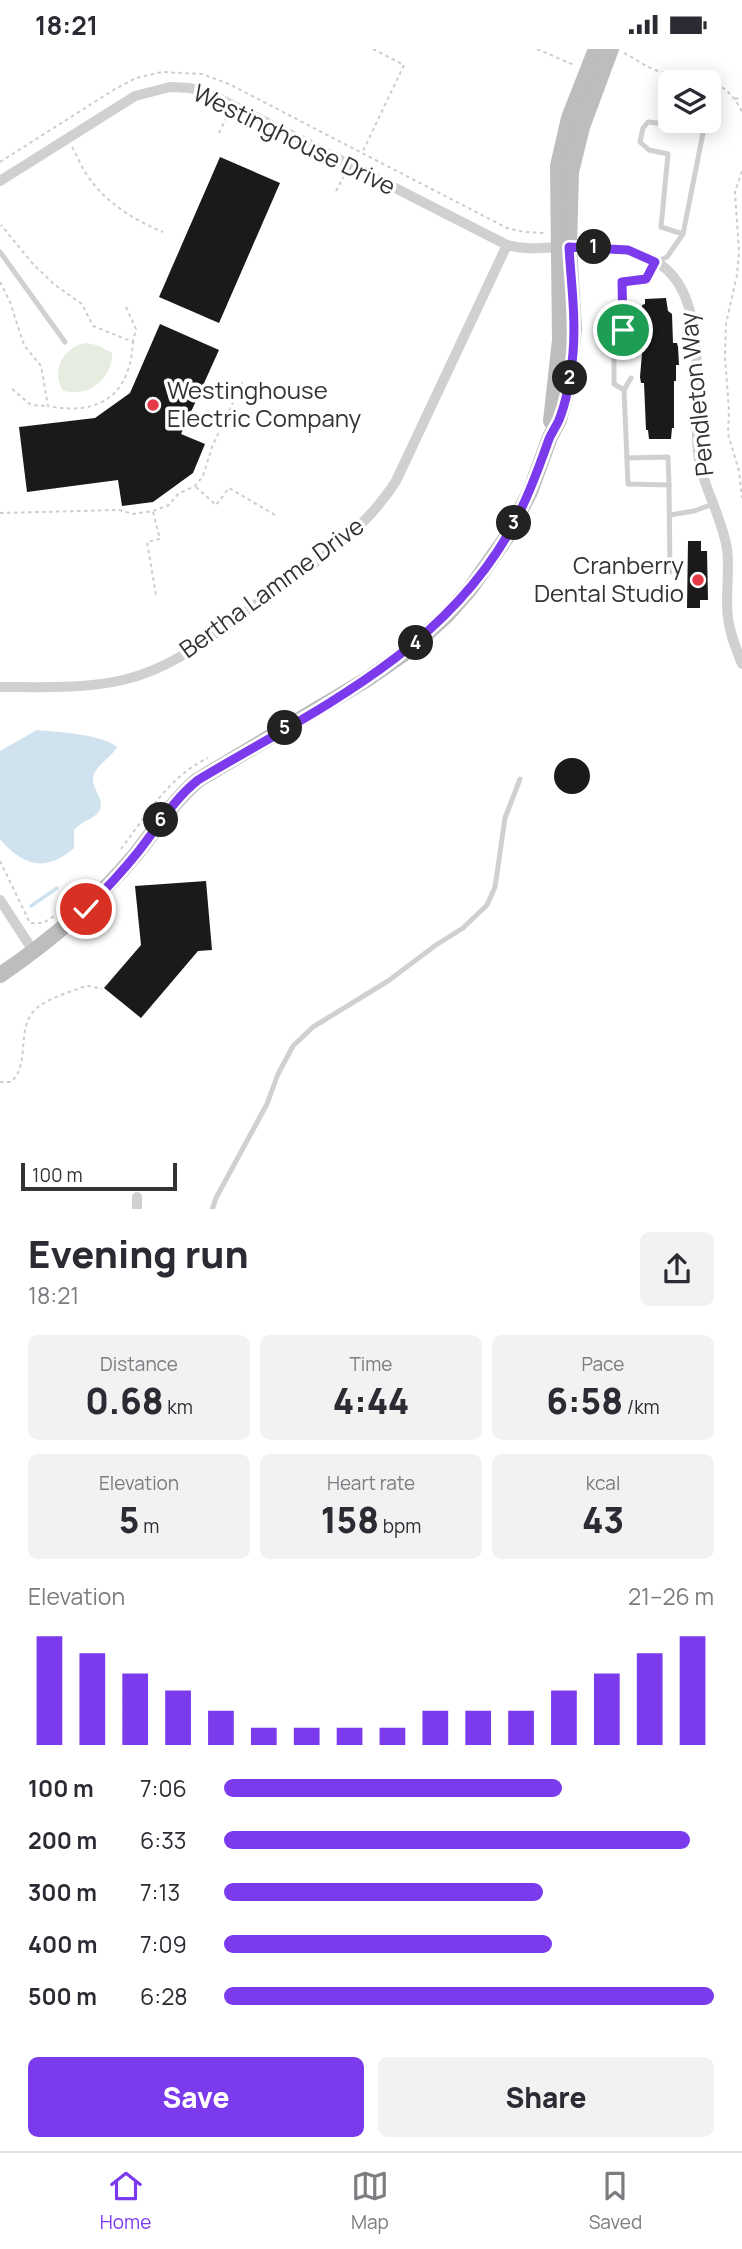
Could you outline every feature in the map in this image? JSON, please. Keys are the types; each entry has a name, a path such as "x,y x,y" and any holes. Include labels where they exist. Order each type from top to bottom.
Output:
{"street":[{"path":"0,975 77,917 138,852 171,807 198,780 366,680 405,653 447,615 475,582 506,538 530,492 564,403 573,353 574,329 556,190 560,155 569,118 596,49"},
{"path":"564,247 569,190 578,142 619,50"},
{"name":"Westinghouse Drive","path":"0,181 135,96 170,86 190,87 251,114 507,245 528,249 564,247"},
{"name":"Bertha Lamme Drive","path":"0,687 103,684 148,673 194,649 344,542 380,506 396,481 507,245"},
{"name":"Pendleton Way","path":"564,247 628,250 655,262 676,279 688,304 698,385 698,450 701,471 727,549 728,618 742,664"},
{"path":"0,900 34,952"},
{"path":"137,1209 138,1197"}],"lane":[{"path":"624,353 622,282 646,279 655,262 667,257 683,234 704,128 648,121 643,128 640,142 649,151 668,154 661,227 683,234"},
{"path":"0,252 65,342"},
{"path":"624,353 629,356 630,361"},
{"path":"624,353 614,358 614,384 624,390"},
{"path":"631,378 624,390 628,484 668,485"},
{"path":"627,458 668,457 670,572"},
{"path":"670,516 713,504"},
{"path":"212,1209 267,1104 278,1074 293,1046 313,1027 388,981 463,928 487,905 495,887 505,818 520,779"}],"path":[{"path":"362,153 404,65 373,49"},
{"path":"537,49 577,66"},
{"path":"619,50 654,70 719,83 742,112"},
{"path":"0,162 136,78 162,72 185,71 229,84 507,228 546,233"},
{"path":"734,99 742,97"},
{"path":"59,125 83,169 110,200 128,215 163,232"},
{"path":"742,171 735,192 739,252 737,275 726,324 725,356 728,434 739,471 742,498"},
{"path":"126,307 136,329 133,342"},
{"path":"0,513 119,510 142,514 169,505 178,494 195,486 204,476 212,447 242,383 260,391"},
{"path":"12,389 31,405 47,406"},
{"path":"195,486 216,505 229,488 275,516"},
{"path":"153,512 160,539 147,542 156,595"},
{"path":"0,861 30,923"},
{"path":"0,1083 11,1082 21,1069 24,1032 38,1007 89,985 102,989"}],"shaded area":[{"path":"85,343 97,345 112,353 108,370 102,380 92,388 82,392 63,391 58,376 61,361 71,349"}],"water":[{"path":"37,730 90,736 117,747 97,768 93,777 101,804 97,814 74,830 74,848 53,861 44,863 26,860 0,839 0,751"}],"building":[{"path":"220,157 280,183 219,323 159,297"},
{"path":"666,298 668,311 672,314 673,343 677,343 678,347 679,365 676,365 674,381 674,428 671,439 649,439 646,430 644,383 641,383 640,377 642,305 645,304 645,299"},
{"name":"Westinghouse Electric Company","path":"160,324 219,350 181,434 205,444 193,473 153,502 122,506 118,480 27,492 19,427 95,418 130,393"},
{"name":"Cranberry Dental Studio","path":"688,541 701,541 701,551 707,551 708,600 700,600 700,608 687,608"},
{"path":"572,758 585,763 590,776 585,789 572,794 559,789 554,776 559,763"},
{"path":"206,881 212,950 198,951 141,1018 104,988 141,945 135,886"}],"waterway":[{"path":"31,906 57,888"}],"place":[{"name":"Westinghouse Electric Company","path":"153,405"},
{"name":"Cranberry Dental Studio","path":"698,580"}],"route":[{"path":"86,909 138,852 171,807 198,780 366,680 405,653 447,615 487,566 506,538 530,492 564,403 571,372 574,329 569,247 628,250 655,262 646,279 622,282 623,330"}]}
